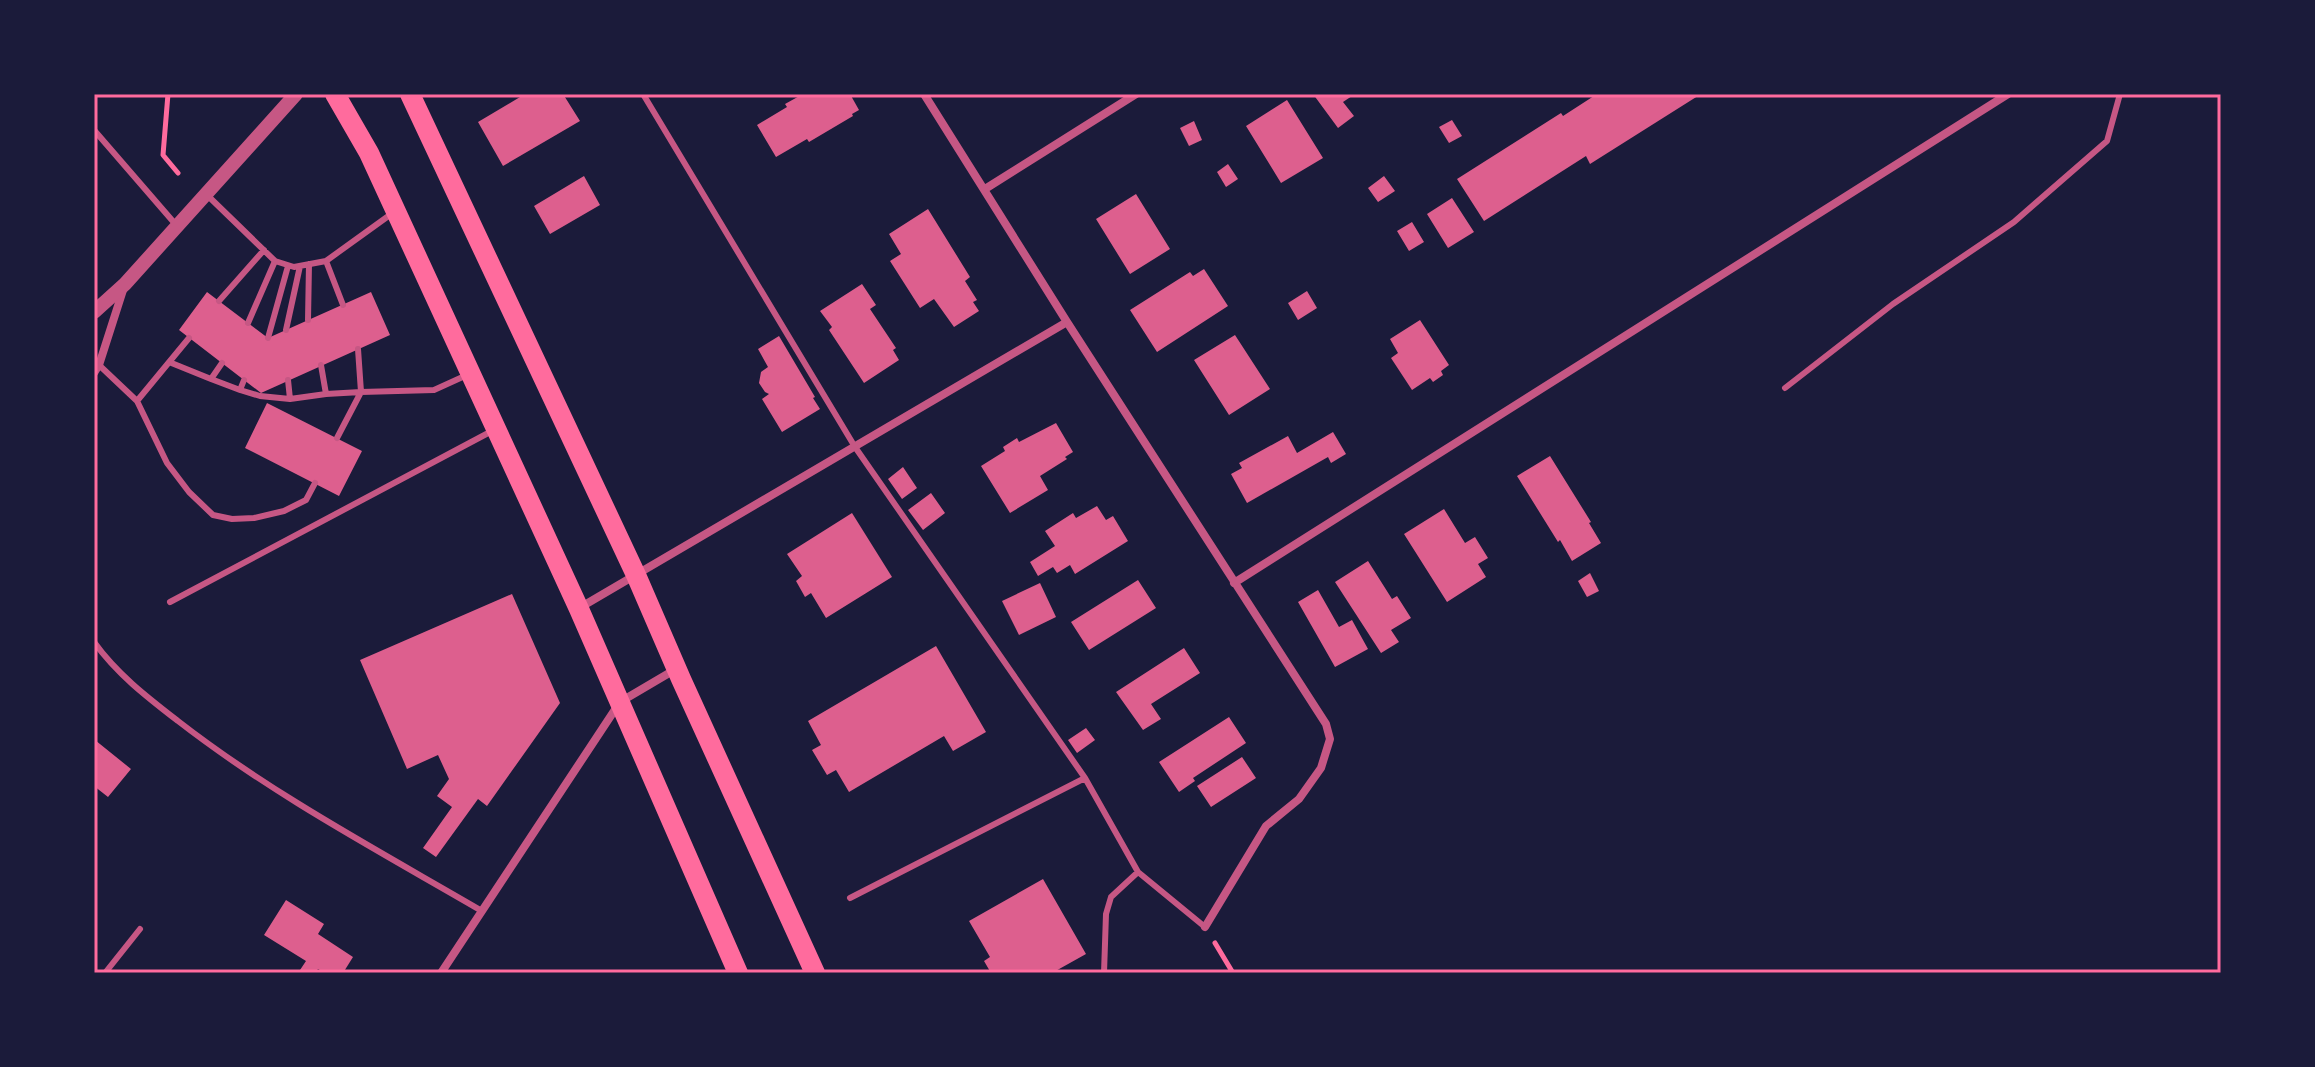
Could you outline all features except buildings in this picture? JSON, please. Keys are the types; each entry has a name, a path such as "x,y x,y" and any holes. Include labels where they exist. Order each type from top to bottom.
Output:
{"main road":[{"path":"335,94 369,153 579,609 738,973"},
{"path":"410,94 636,575 815,973"}],"street":[{"path":"94,312 125,284 296,94"},
{"path":"924,94 1326,724 1330,739 1321,768 1299,799 1266,826 1205,927"},
{"path":"985,189 1136,94"},
{"path":"1234,583 2008,94"},
{"path":"96,369 125,284"},
{"path":"579,609 1067,322"},
{"path":"441,973 620,702 676,669"}],"lane":[{"path":"643,94 855,447 1085,778 1138,872 1205,927"},
{"path":"1785,388 1893,304 2014,222 2095,152 2107,141 2120,94"},
{"path":"95,132 177,226"},
{"path":"206,194 275,261 288,266 326,261 395,211"},
{"path":"219,301 264,250"},
{"path":"248,323 275,261"},
{"path":"326,261 343,305"},
{"path":"308,320 309,264"},
{"path":"268,338 288,266"},
{"path":"286,330 300,266"},
{"path":"137,401 189,338"},
{"path":"337,438 361,392 358,349"},
{"path":"169,362 240,390 290,399 326,394 434,390 470,373"},
{"path":"211,379 222,363"},
{"path":"321,365 326,394"},
{"path":"96,369 137,401 167,463 189,492 213,515 232,519 254,518 284,511 306,500 315,483"},
{"path":"240,390 244,380"},
{"path":"288,380 290,399"},
{"path":"170,602 496,429"},
{"path":"94,642 105,658 134,687 207,744 274,789 482,911"},
{"path":"850,898 1085,778"},
{"path":"1104,973 1106,914 1111,897 1138,872"},
{"path":"105,973 140,929"}],"path":[{"path":"168,94 163,155 178,173"},
{"path":"1205,927 1233,973"}]}
